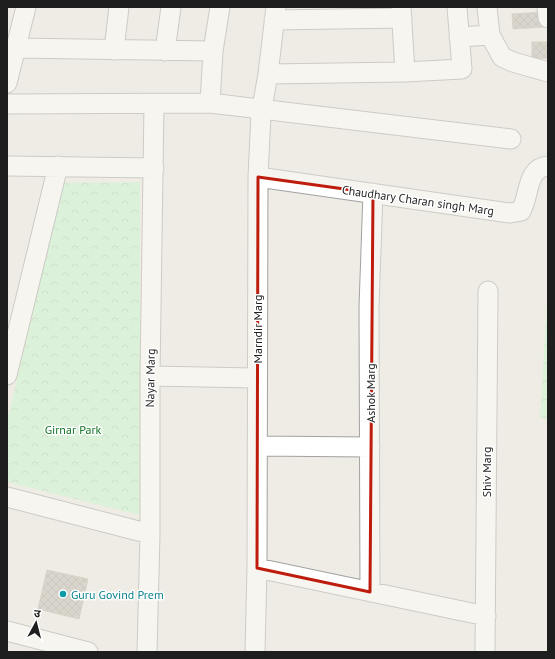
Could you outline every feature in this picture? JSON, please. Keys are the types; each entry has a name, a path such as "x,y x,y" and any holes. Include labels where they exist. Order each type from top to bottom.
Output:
{"street":[{"path":"7,83 26,7"},
{"path":"114,50 119,7"},
{"path":"165,51 171,7"},
{"path":"210,103 213,51 220,7"},
{"path":"268,74 406,72 462,69 457,7"},
{"path":"487,7 490,35 502,57 513,62 548,72"},
{"path":"547,7 548,18"},
{"path":"275,13 401,12 406,72"},
{"name":"Marndir Marg","path":"255,652 258,177 262,109 268,74 275,13"},
{"path":"459,37 490,35"},
{"path":"16,48 213,51"},
{"path":"7,104 210,103 511,139"},
{"name":"Nayar Marg","path":"146,652 150,534 150,376 154,104"},
{"path":"7,166 154,168"},
{"path":"7,375 58,166"},
{"name":"Chaudhary Charan singh Marg","path":"258,177 510,213 521,211 525,203 531,177 538,168 548,166"},
{"name":"Ashok Marg","path":"370,592 369,307 373,193"},
{"name":"Shiv Marg","path":"485,652 488,291"},
{"path":"150,376 257,378"},
{"path":"257,446 370,447"},
{"path":"7,497 150,534"},
{"path":"256,568 486,616"},
{"path":"7,631 88,652"}],"highlighted area":[{"path":"258,177 373,193 370,592 257,568"}],"green space":[{"name":"Girnar Park","path":"140,182 140,515 7,482 7,422 63,183"},
{"path":"548,285 548,419 540,418"}],"building":[{"path":"544,12 545,27 513,29 512,14"},
{"path":"532,42 548,42 548,58 532,59"},
{"name":"Guru Govind Prem","path":"47,570 88,579 79,619 38,609"}],"place":[{"name":"Guru Govind Prem","path":"63,594"}]}
